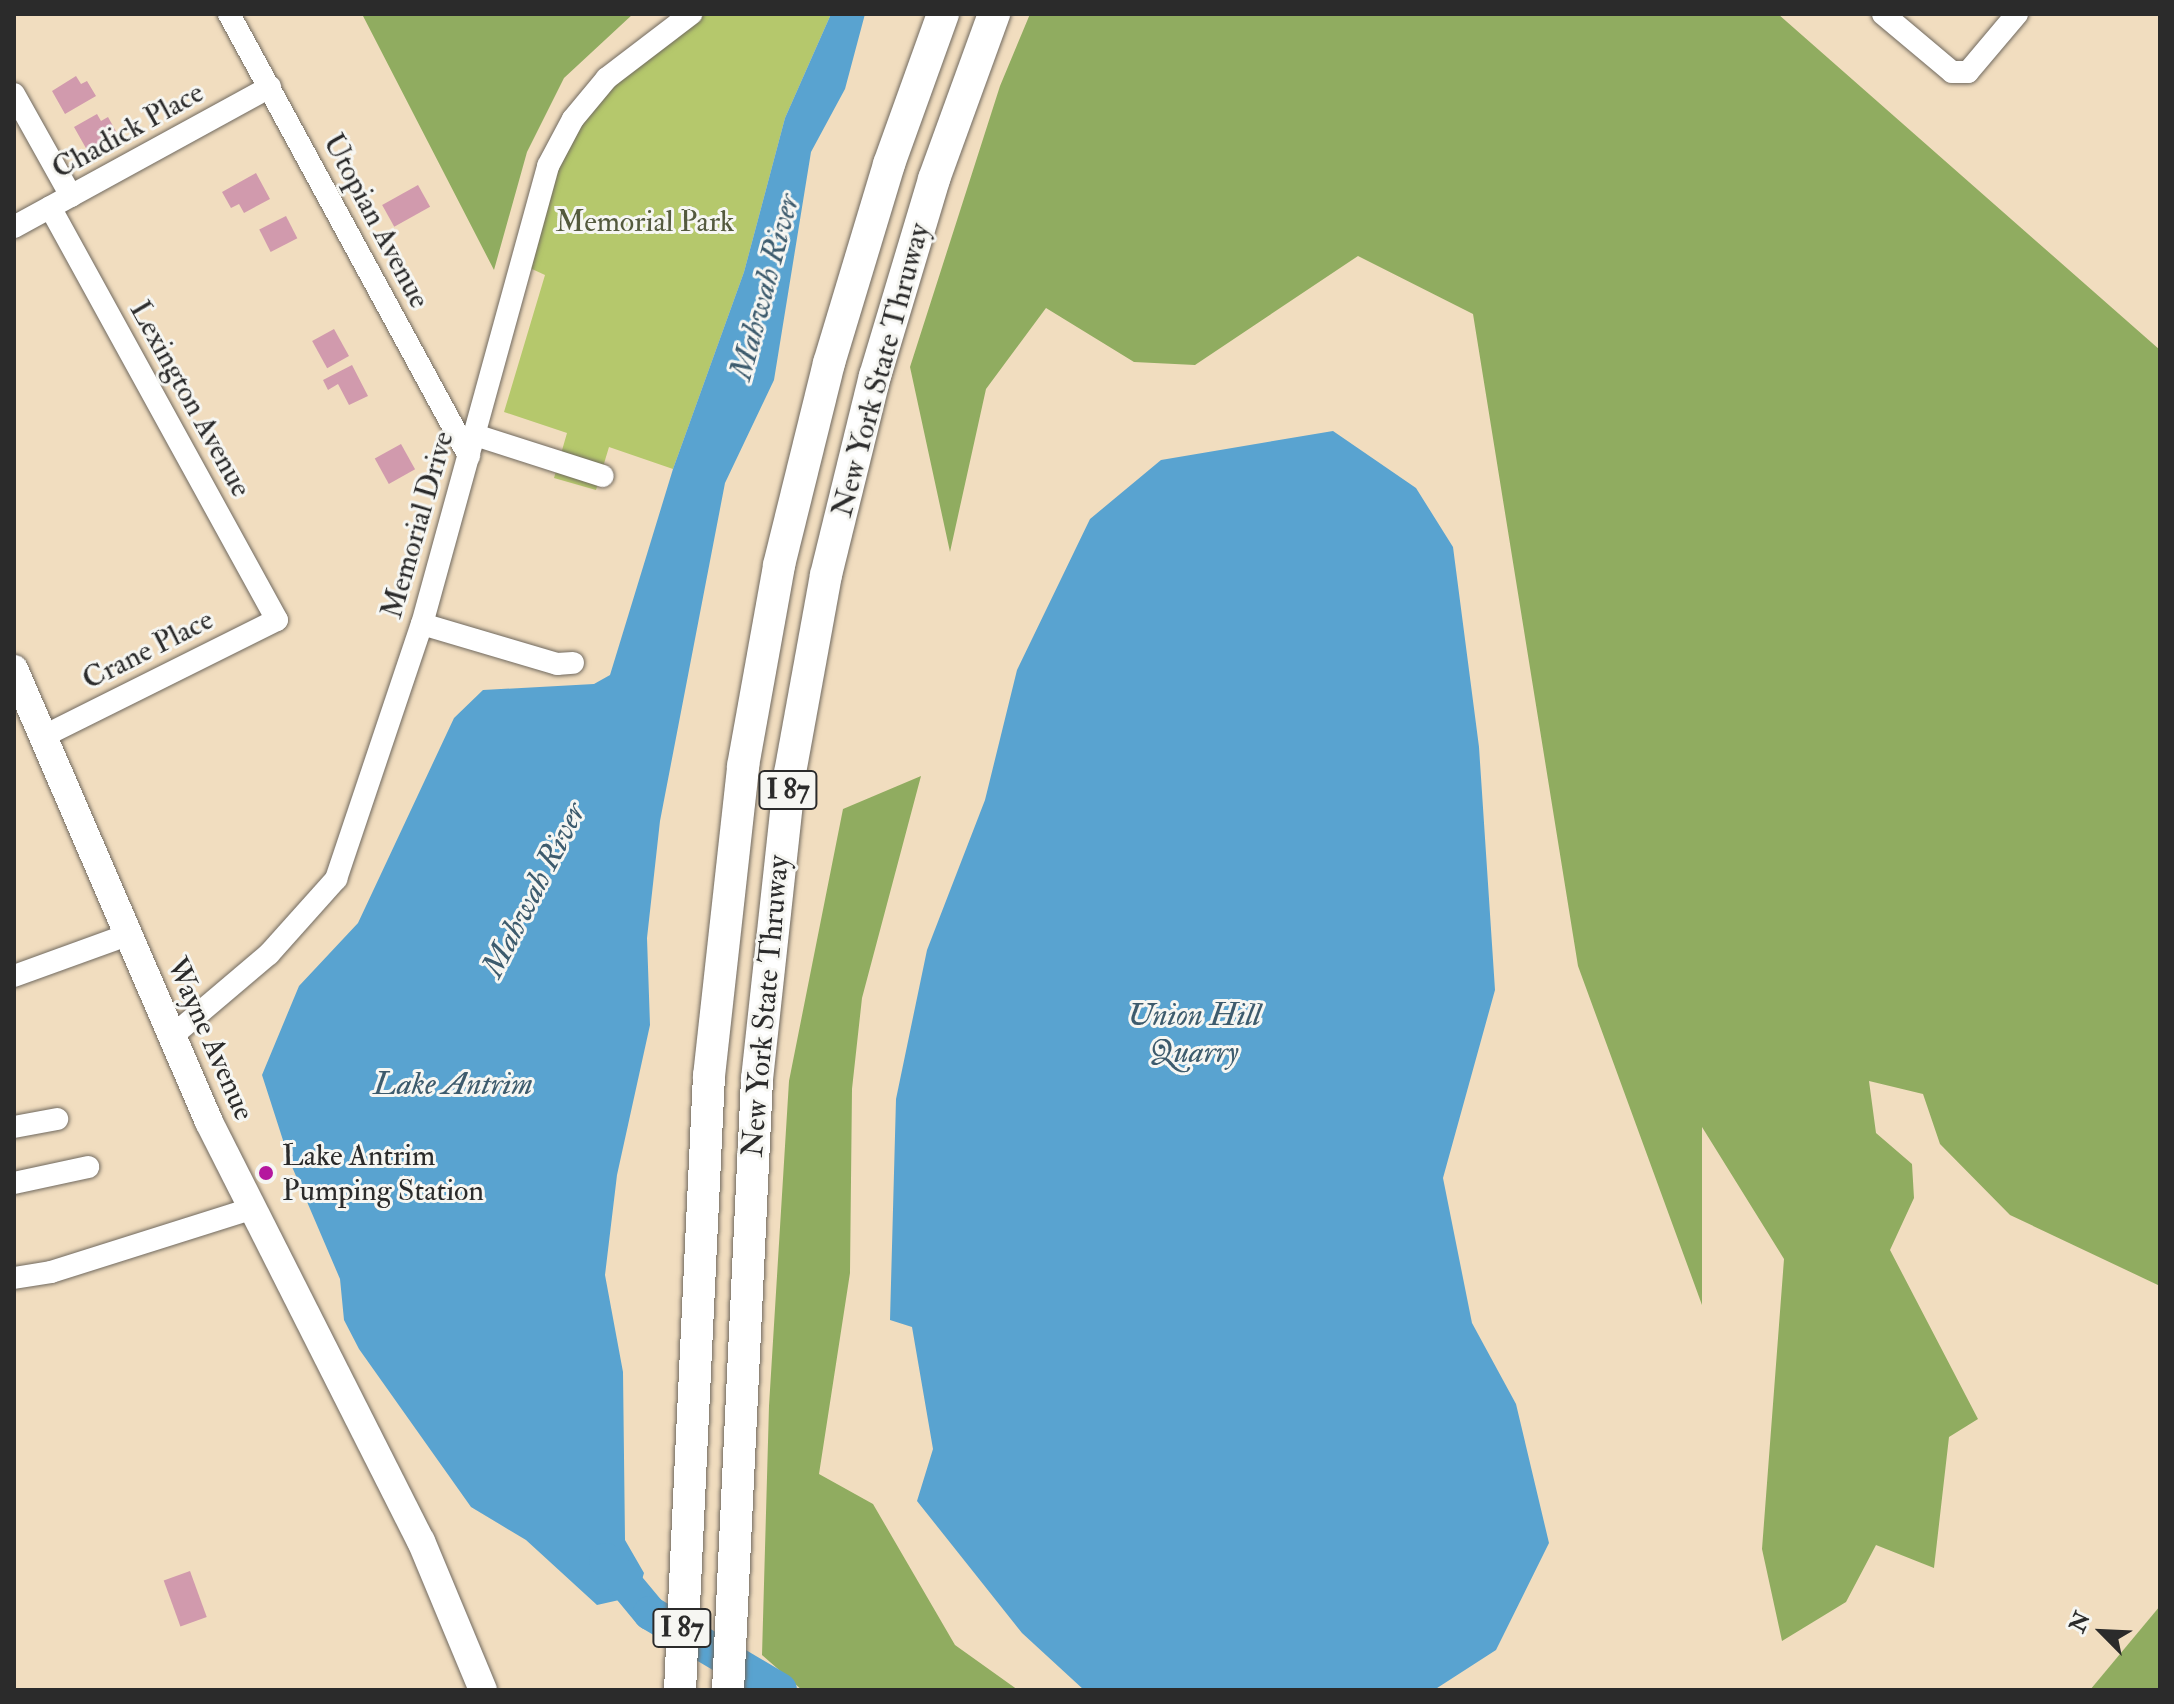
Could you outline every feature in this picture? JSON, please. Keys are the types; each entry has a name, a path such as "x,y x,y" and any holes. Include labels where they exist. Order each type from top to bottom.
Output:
{"highway":[{"name":"New York State Thruway","path":"680,1690 709,1076 743,766 779,565 825,377 889,164 943,14"},
{"name":"New York State Thruway","path":"728,1690 757,1079 790,773 826,575 875,376 934,179 994,14"}],"main road":[{"name":"Wayne Avenue","path":"14,669 46,735 171,1037 251,1209 421,1541 483,1690"}],"street":[{"name":"Utopian Avenue","path":"229,14 472,446"},
{"name":"Memorial Drive","path":"171,1037 269,954 336,879 422,624 548,166 573,119 607,78 691,14"},
{"path":"1883,14 1952,72 1968,72 2017,14"},
{"name":"Chadick Place","path":"14,227 270,87"},
{"path":"14,94 71,196"},
{"name":"Lexington Avenue","path":"50,207 277,620"},
{"path":"472,446 603,476"},
{"name":"Crane Place","path":"46,735 277,620"},
{"path":"422,624 557,664 573,663"},
{"path":"14,976 127,935"},
{"path":"14,1127 57,1119"},
{"path":"14,1183 88,1167"},
{"path":"14,1278 51,1272 251,1209"}],"green space":[{"path":"362,14 633,14 564,78 527,152 494,270"},
{"name":"Memorial Park","path":"691,14 831,14 785,118 744,272 673,469 609,447 596,490 554,478 567,433 504,412 545,275 519,263 573,119"},
{"path":"1030,14 1778,14 2160,350 2160,1286 2010,1215 1940,1144 1923,1094 1869,1081 1876,1133 1912,1164 1914,1198 1890,1250 1978,1419 1949,1437 1934,1568 1876,1545 1846,1602 1782,1641 1762,1549 1784,1259 1702,1127 1702,1305 1578,966 1473,314 1358,256 1195,365 1134,362 1046,308 986,389 950,552 910,367 1000,86"},
{"path":"921,776 862,998 852,1089 850,1273 819,1474 873,1504 955,1645 1018,1690 802,1690 762,1655 769,1406 789,1081 843,809"},
{"path":"2160,1606 2160,1690 2090,1690"}],"water":[{"name":"Lake Antrim","path":"831,14 865,14 845,89 811,152 774,380 725,483 660,821 647,938 650,1025 617,1175 605,1275 623,1372 625,1540 644,1573 637,1596 597,1605 526,1540 471,1507 359,1349 344,1320 340,1279 290,1162 262,1075 299,986 358,923 454,718 483,690 594,684 610,675 673,469 744,272 785,118"},
{"name":"Union Hill Quarry","path":"1333,431 1416,488 1453,547 1479,747 1495,990 1443,1178 1472,1323 1516,1404 1549,1543 1496,1650 1434,1690 1084,1690 1022,1633 917,1501 933,1449 912,1327 890,1320 896,1099 927,950 985,800 1017,670 1090,519 1161,460"}],"building":[{"path":"76,76 81,84 87,81 96,96 65,114 52,91"},
{"path":"97,114 101,121 108,117 117,133 87,150 74,127"},
{"path":"256,173 270,199 244,213 239,204 231,208 222,192"},
{"path":"418,185 430,207 394,227 382,205"},
{"path":"286,216 297,238 271,252 259,230"},
{"path":"334,329 349,356 327,368 312,341"},
{"path":"352,365 368,396 349,405 338,384 328,390 323,380"},
{"path":"401,444 415,469 389,484 375,459"},
{"name":"Lake Antrim Pumping Station","path":"266,1164 275,1173 266,1182 257,1173"},
{"path":"190,1571 207,1617 180,1627 164,1581"}],"waterway":[{"name":"Mahwah River","path":"606,1560 650,1613 780,1690"}],"place":[{"name":"Lake Antrim Pumping Station","path":"266,1173"}]}
